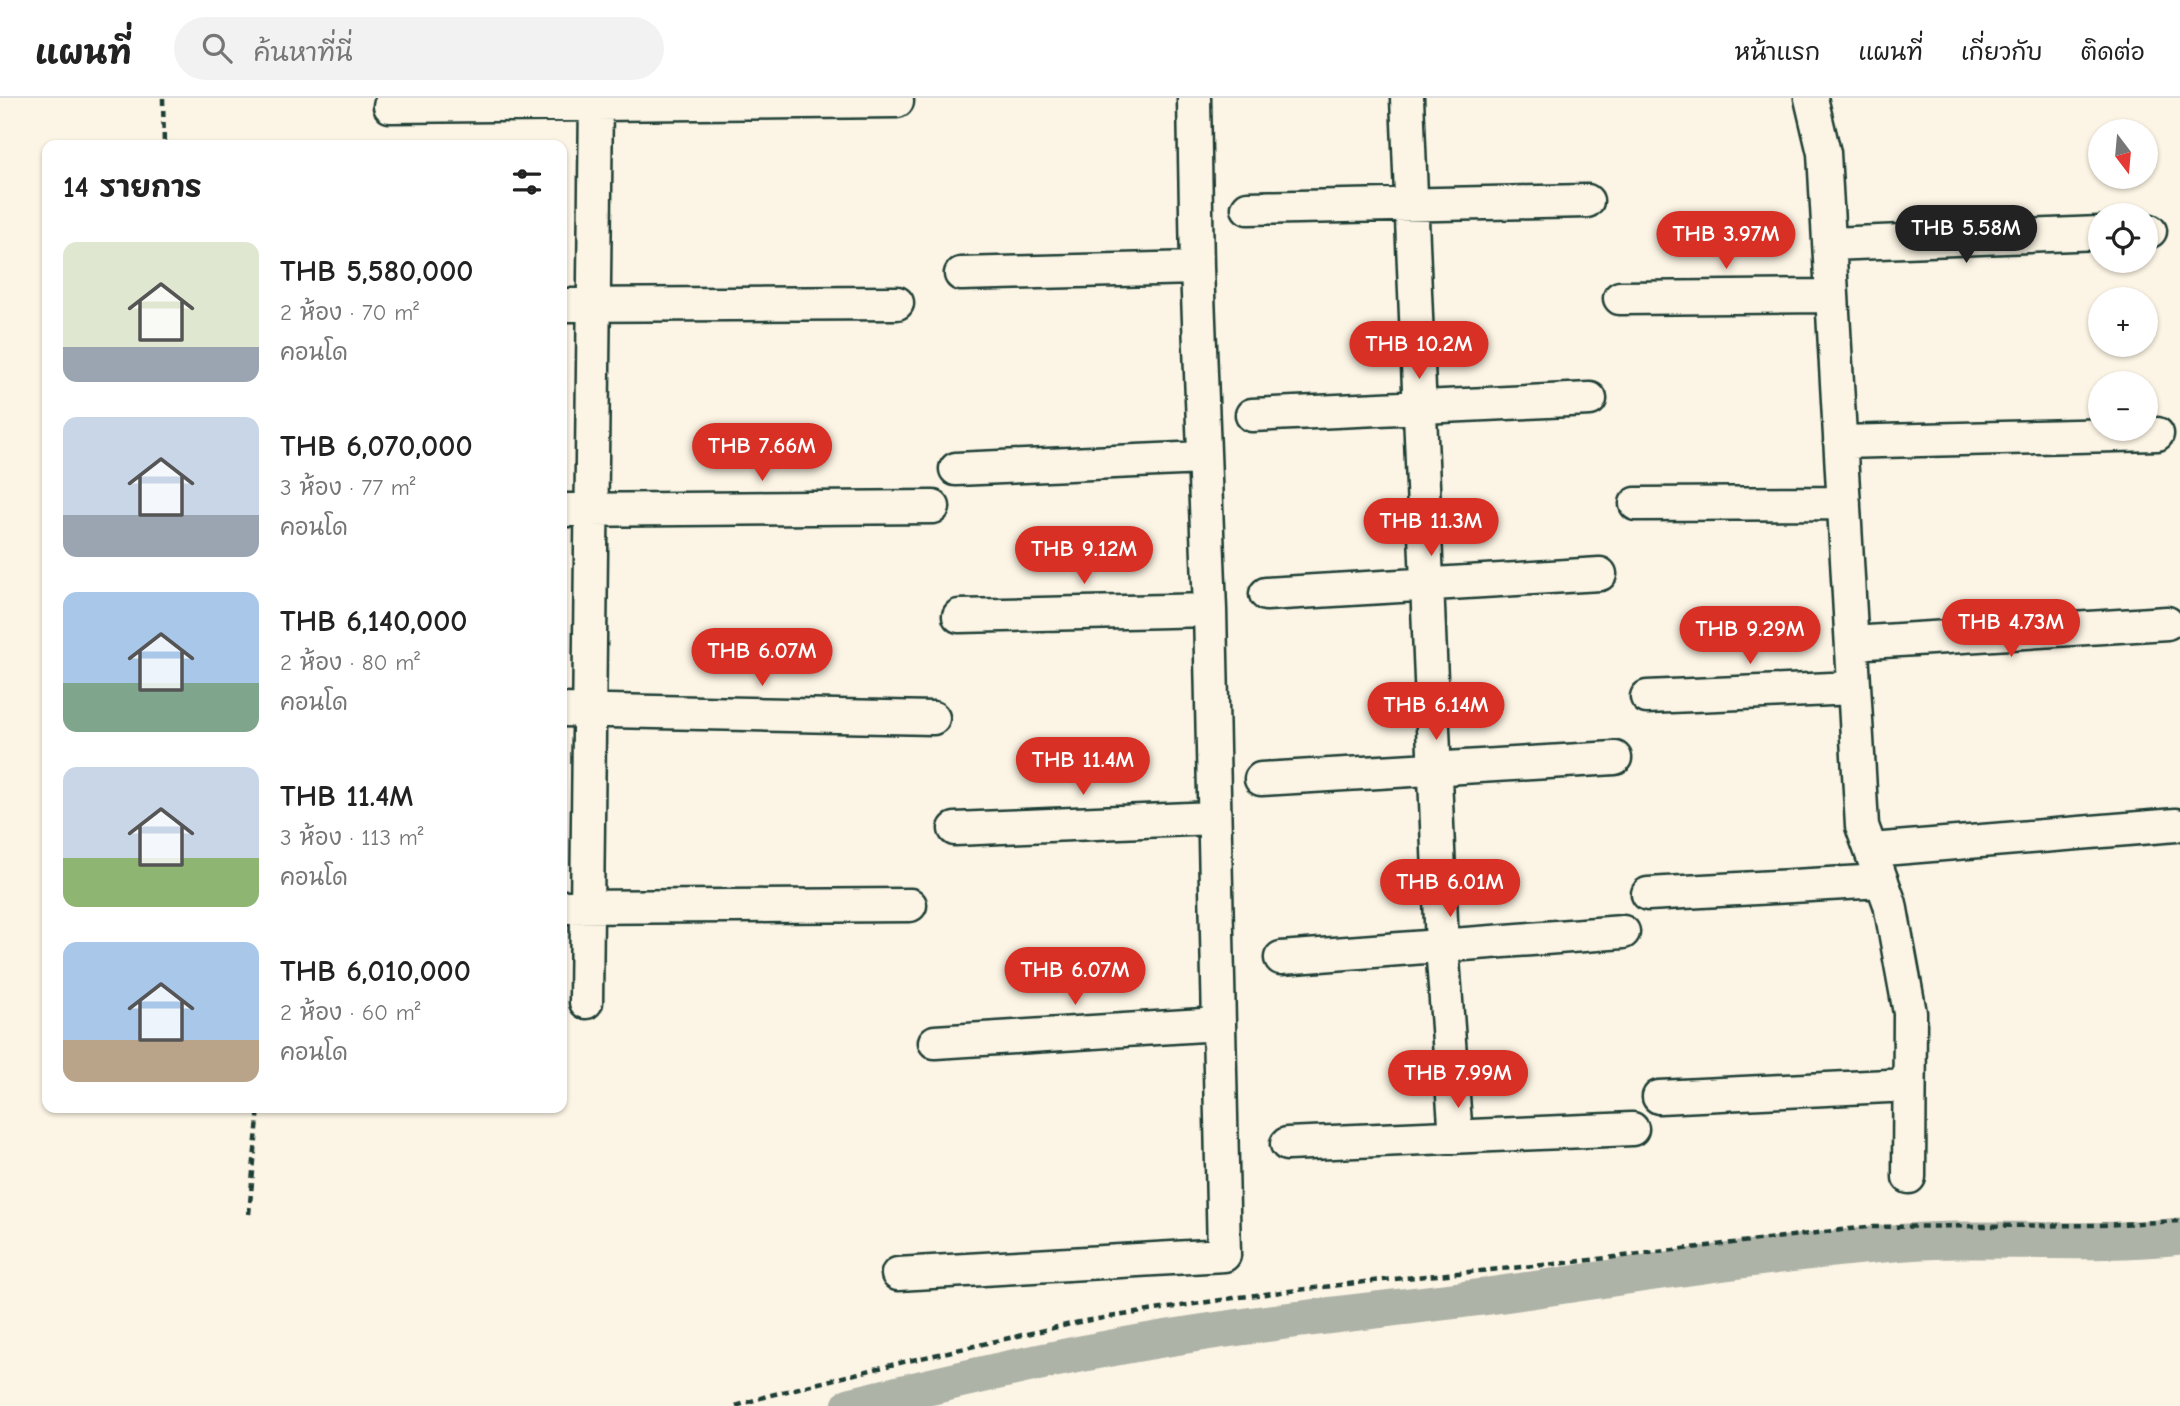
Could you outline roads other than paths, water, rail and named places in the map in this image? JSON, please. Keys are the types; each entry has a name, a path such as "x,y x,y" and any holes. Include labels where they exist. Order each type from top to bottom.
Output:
{"street":[{"path":"898,1274 1224,1255 1210,610 1197,268 1194,98"},
{"path":"1407,98 1443,946 1456,1137"},
{"path":"1811,98 1824,153 1862,826 1890,904 1910,1013 1909,1177"},
{"path":"390,106 596,101 897,102"},
{"path":"586,1002 574,907 577,510 594,305 596,101"},
{"path":"1248,208 1587,201"},
{"path":"1830,244 2088,233"},
{"path":"961,274 1197,268"},
{"path":"1620,298 1832,296"},
{"path":"567,305 897,303"},
{"path":"1252,415 1590,399"},
{"path":"1840,442 2088,436"},
{"path":"956,470 1203,458"},
{"path":"1636,505 1844,503"},
{"path":"577,510 933,507"},
{"path":"1266,594 1600,574"},
{"path":"959,616 1210,610"},
{"path":"1852,643 2167,623"},
{"path":"1647,697 1854,688"},
{"path":"575,710 933,718"},
{"path":"1261,779 1615,758"},
{"path":"956,829 1213,818"},
{"path":"1871,850 2176,825"},
{"path":"1648,894 1882,881"},
{"path":"574,907 910,905"},
{"path":"1281,958 1623,932"},
{"path":"935,1042 1219,1024"},
{"path":"1659,1097 1909,1086"},
{"path":"1287,1144 1632,1129"}],"waterway":[{"path":"850,1406 1044,1361 1142,1342 1679,1268 1920,1241 2106,1240 2180,1236"}]}
